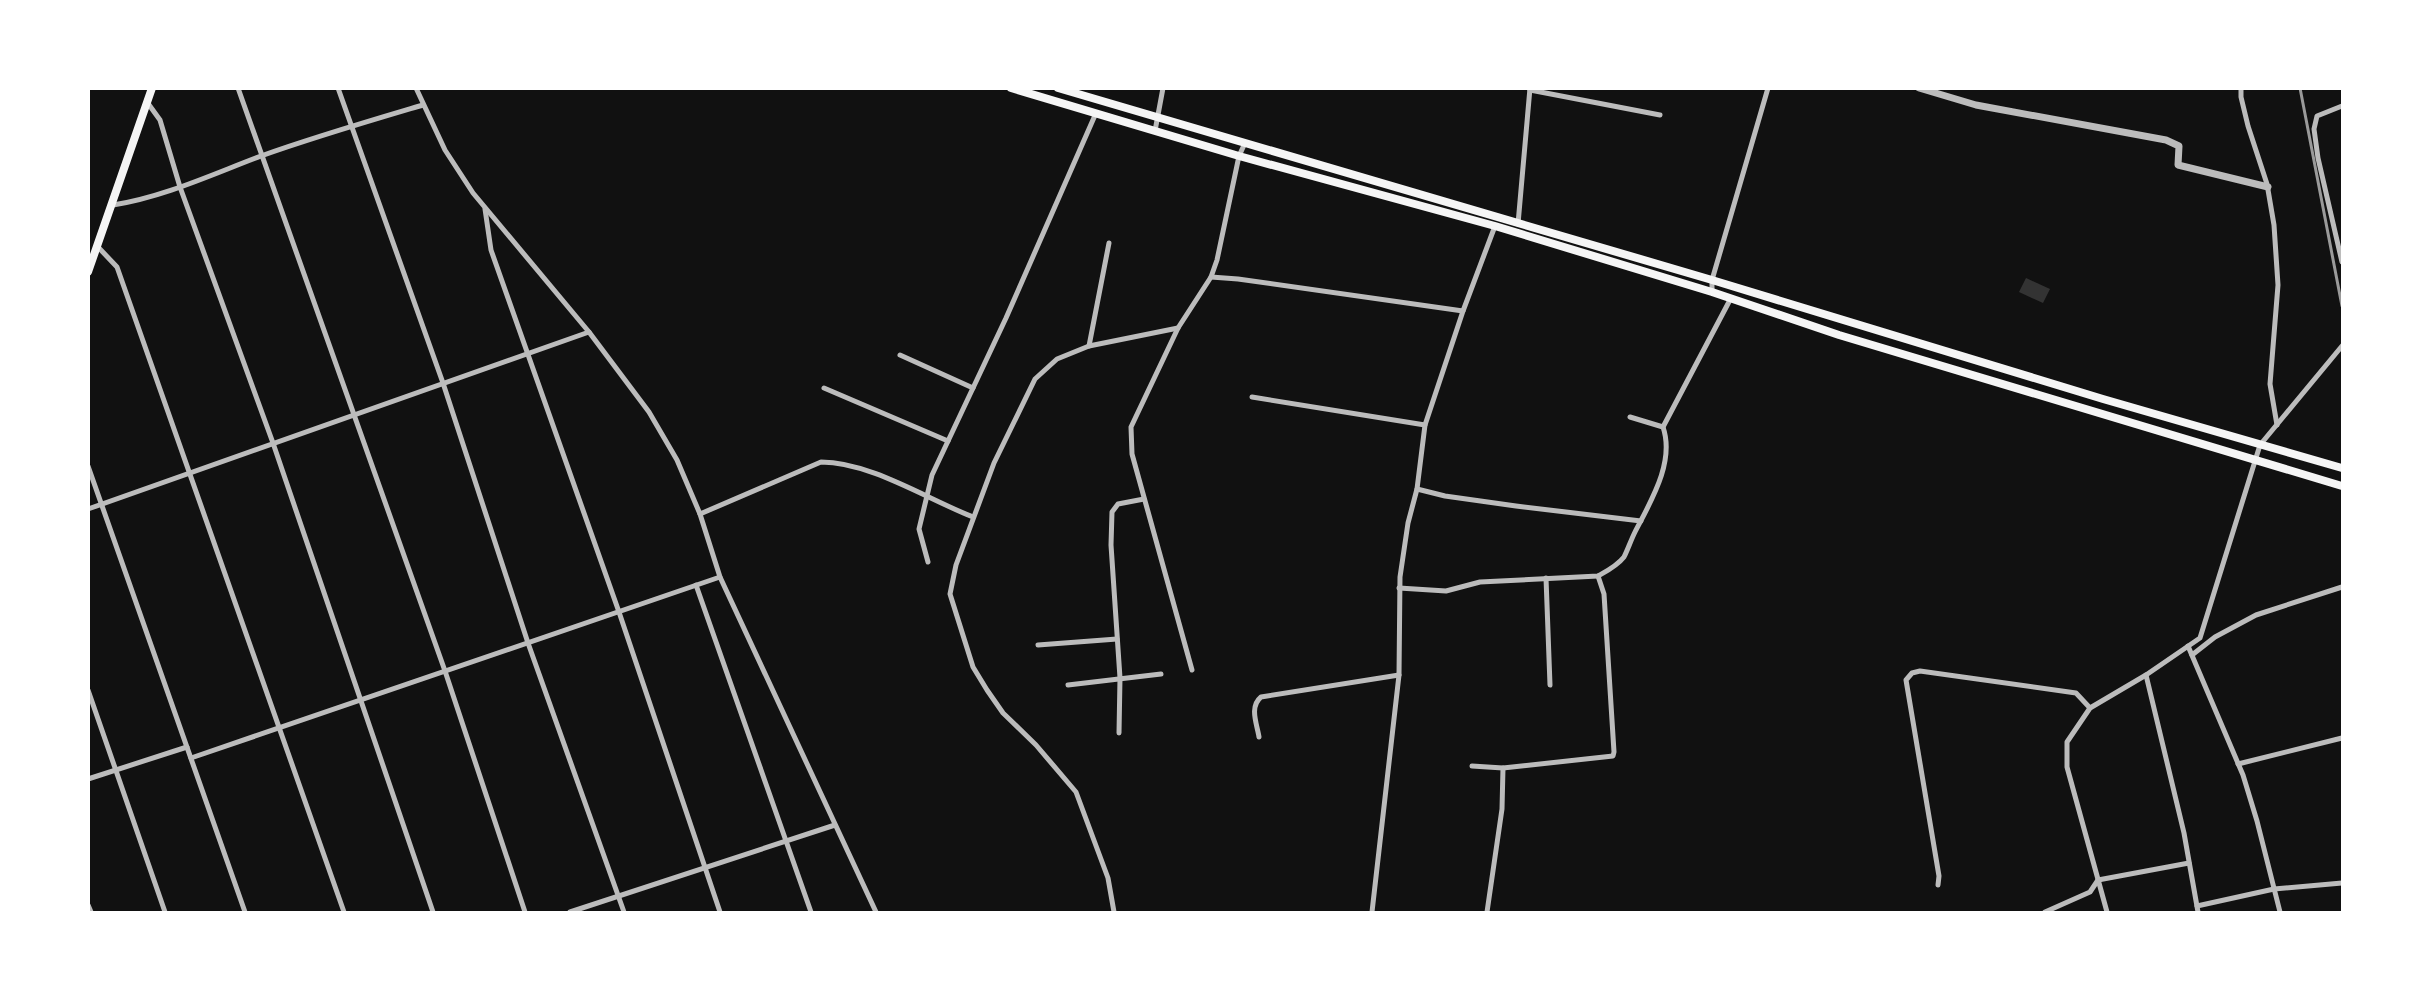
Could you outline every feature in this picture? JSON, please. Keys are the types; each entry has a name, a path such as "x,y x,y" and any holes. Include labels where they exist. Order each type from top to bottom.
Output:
{"main road":[{"path":"88,272 113,206 152,88"},
{"path":"1011,88 1239,156 1495,226 1731,298 1839,335 2343,486"},
{"path":"1058,88 2343,468"}],"street":[{"path":"238,88 445,671 525,912"},
{"path":"338,88 443,383 528,643 624,912"},
{"path":"416,88 444,150 485,207 589,332 649,411 677,460 700,514 720,577 876,912"},
{"path":"1155,131 1163,88"},
{"path":"1712,292 1712,280 1768,88"},
{"path":"1919,88 1976,105 2166,140 2179,146 2178,165 2268,187"},
{"path":"2241,88 2248,126 2268,187 2274,225 2278,285 2270,384 2277,425"},
{"path":"1518,224 1530,89 1660,115"},
{"path":"147,102 160,120 180,187 273,443 433,912"},
{"path":"113,206 180,187 262,156 423,105"},
{"path":"2343,106 2317,116 2314,129 2318,158 2343,261"},
{"path":"928,562 919,529 925,496 932,475 1006,318 1096,113"},
{"path":"1191,670 1132,454 1131,427 1178,328 1211,277 1217,260 1239,156 1245,143"},
{"path":"485,207 491,250 619,612 720,912"},
{"path":"1372,912 1399,675 1400,588 1408,523 1417,489 1425,425 1463,311 1495,226"},
{"path":"1089,346 1109,243"},
{"path":"98,247 117,267 344,912"},
{"path":"1211,277 1463,311"},
{"path":"1400,588 1446,591 1480,582 1598,576 1611,570 1623,558 1662,473 1666,448 1663,427 1731,298"},
{"path":"1114,912 1108,878 1076,792 1036,745 1003,713 973,667 950,594 956,565 993,463 1035,379 1058,359 1089,346 1178,328"},
{"path":"88,509 589,332"},
{"path":"2107,912 2067,767 2067,742 2090,708 2146,675 2200,638 2260,445 2343,346"},
{"path":"900,355 973,388"},
{"path":"824,388 948,441"},
{"path":"1252,397 1425,425"},
{"path":"1630,417 1663,427"},
{"path":"700,514 821,462 841,462 876,474 973,517"},
{"path":"88,466 245,912"},
{"path":"1417,489 1445,496 1516,506 1641,520"},
{"path":"1119,733 1119,678 1111,545 1112,512 1118,504 1144,499"},
{"path":"1472,766 1503,768 1613,756 1604,594 1598,576"},
{"path":"191,758 720,577"},
{"path":"1546,578 1550,685"},
{"path":"696,585 811,912"},
{"path":"2192,655 2215,637 2256,615 2343,587"},
{"path":"1038,645 1117,639"},
{"path":"2188,646 2238,764 2257,821 2280,912"},
{"path":"1938,885 1939,876 1906,680 1912,673 1920,671 2076,693 2090,708"},
{"path":"1068,685 1161,674"},
{"path":"1259,737 1254,708 1255,702 1261,697 1399,675"},
{"path":"2146,675 2184,833 2197,909 2274,889 2343,883"},
{"path":"88,690 165,912"},
{"path":"2238,764 2343,738"},
{"path":"88,779 187,747"},
{"path":"1487,912 1503,809 1503,768"},
{"path":"570,912 835,825"},
{"path":"2045,912 2090,892 2098,880 2189,863"},
{"path":"88,905 91,912"}],"shaded area":[{"path":"2026,278 2050,289 2043,303 2019,292"}],"railway":[{"path":"2300,88 2342,306"}]}
